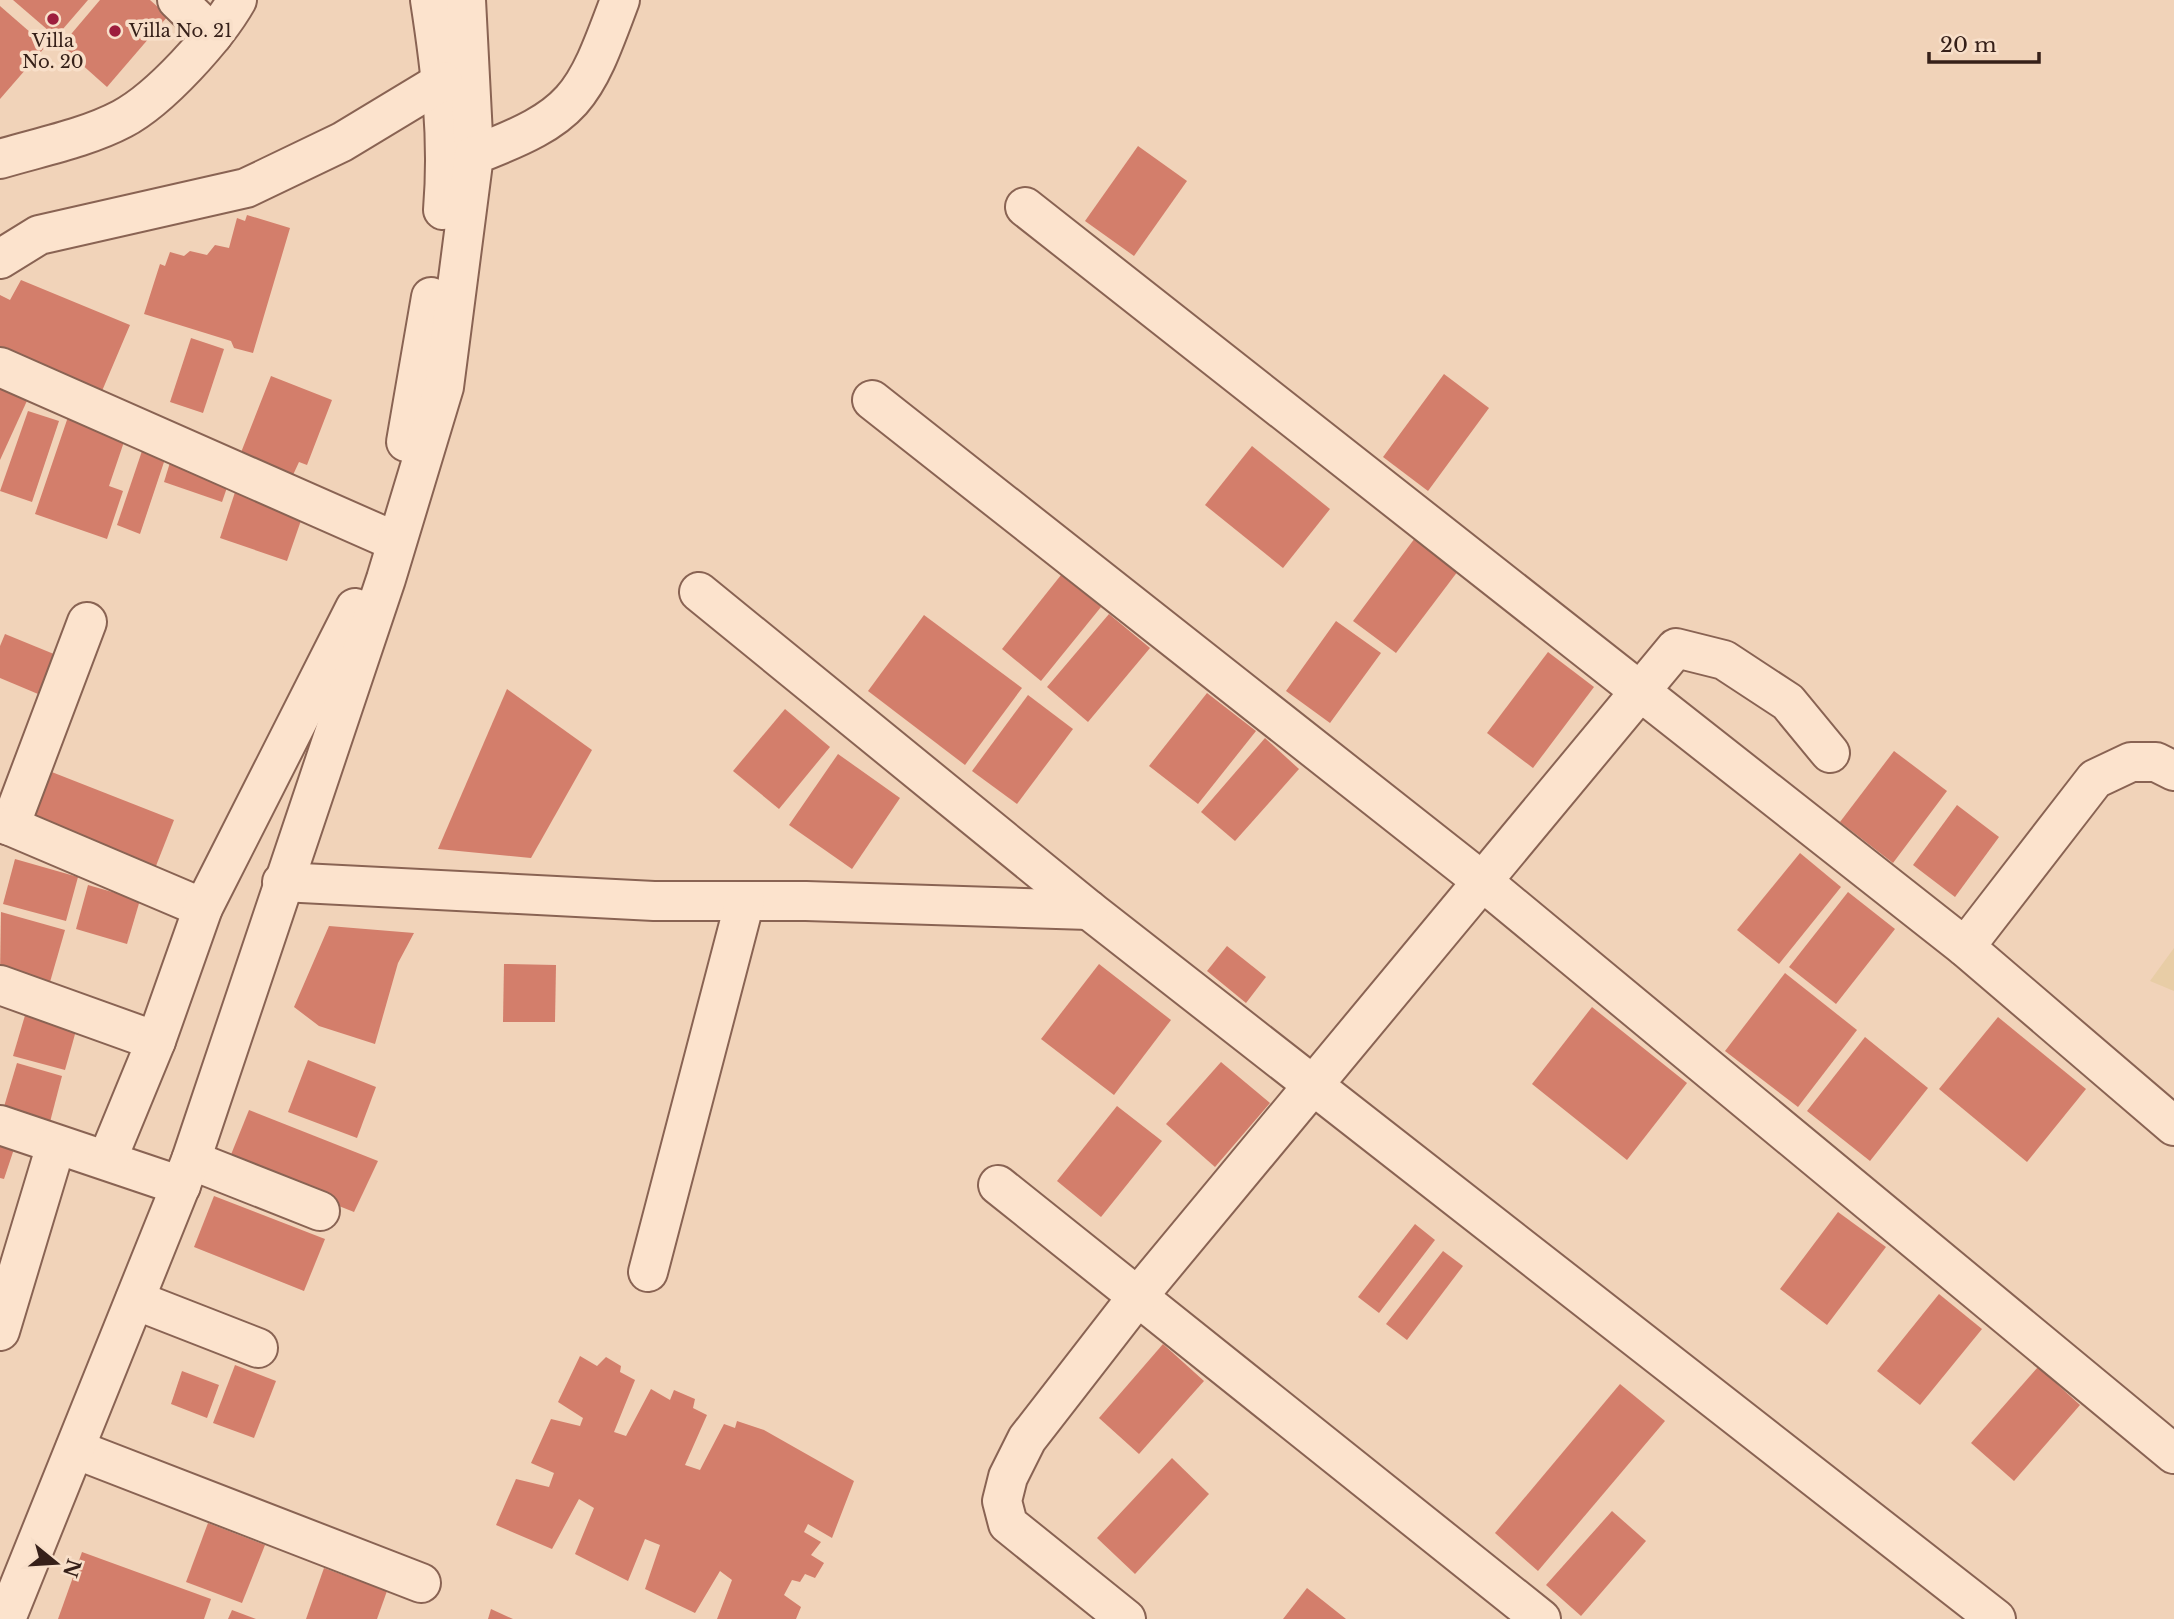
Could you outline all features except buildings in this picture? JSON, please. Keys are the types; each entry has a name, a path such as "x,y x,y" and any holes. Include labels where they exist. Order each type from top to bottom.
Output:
{"street":[{"path":"177,0 213,34"},
{"path":"0,159 121,120 149,103 213,34 237,0"},
{"path":"107,1160 156,1041 203,908 390,539 440,244 447,161 443,81 430,0"},
{"path":"6,1619 186,1173 386,579 444,387 474,155 466,0"},
{"path":"474,155 527,135 565,109 583,90 595,68 620,0"},
{"path":"0,259 38,235 246,187 342,142 443,81"},
{"path":"1026,207 1965,947 2174,1126"},
{"path":"0,367 390,539"},
{"path":"872,400 1482,881 2174,1454"},
{"path":"699,592 1089,910 1996,1619"},
{"path":"87,622 5,825 203,908"},
{"path":"1126,1619 1087,1605 1008,1524 1002,1500 1008,1477 1027,1439 1138,1296 1676,648 1724,660 1788,702 1830,753"},
{"path":"1965,947 2095,779 2131,762 2156,762 2174,770"},
{"path":"282,882 654,901 1089,910"},
{"path":"648,1272 745,901"},
{"path":"0,985 156,1041"},
{"path":"0,1125 107,1160 186,1173 320,1211"},
{"path":"0,1331 56,1145"},
{"path":"998,1185 1541,1619"},
{"path":"135,1300 258,1348"},
{"path":"75,1449 421,1583"}],"shaded area":[{"path":"2174,948 2174,991 2150,981"}],"place":[{"name":"Villa No. 20","path":"53,19"},
{"name":"Villa No. 21","path":"115,31"}]}
